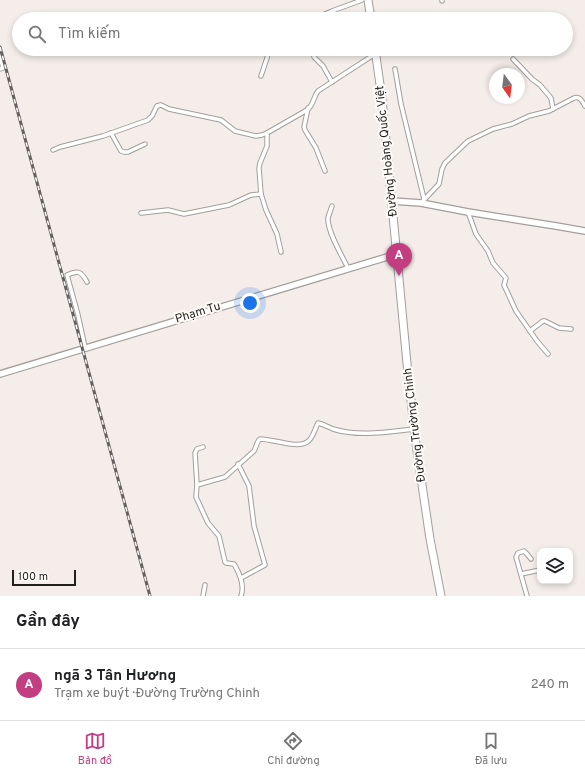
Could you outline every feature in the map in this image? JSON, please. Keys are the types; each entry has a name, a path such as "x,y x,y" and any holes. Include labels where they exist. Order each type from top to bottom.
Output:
{"highway":[{"path":"368,0 370,12"},
{"name":"Đường Hoàng Quốc Việt","path":"376,56 382,99 397,254"},
{"name":"Đường Trường Chinh","path":"397,254 414,429 430,539 441,596"}],"street":[{"path":"330,12 362,0"},
{"path":"0,56 3,68 0,69"},
{"path":"261,76 267,56"},
{"path":"314,56 323,66 332,82"},
{"path":"52,150 99,137 148,120 159,105 169,109 221,120 235,131 256,136 262,135 308,108 318,91 368,56"},
{"path":"513,59 532,79 540,85 550,98 553,109"},
{"path":"395,69 400,104 422,201"},
{"path":"422,201 439,184 442,169 445,163 468,141 492,129 512,124 529,116 546,112 574,98 578,97 585,106"},
{"path":"308,108 305,128 316,148 325,171"},
{"path":"111,133 121,150 124,152 128,152 144,144"},
{"path":"267,133 267,146 259,168 261,194 266,210 277,234 281,252"},
{"path":"141,213 168,210 184,214 229,205 251,195 261,194"},
{"path":"392,201 422,201 468,212 585,231"},
{"path":"332,206 328,222 334,240 348,268"},
{"path":"468,212 476,234 488,251 493,263 506,278 504,285 514,307 548,354"},
{"name":"Phạm Tu","path":"0,374 85,347 397,254"},
{"path":"85,347 67,275 80,272 83,274 87,282"},
{"path":"530,331 543,321 559,328 571,329"},
{"path":"197,485 224,477 254,451 260,439 295,444 307,443 318,423 332,429 364,434 414,429"},
{"path":"204,447 197,449 195,453 197,485 196,497 208,523 219,536 225,562 234,564 241,578 241,596"},
{"path":"238,464 249,486 254,526 266,565 241,578"},
{"path":"527,596 516,557 517,554 524,551 531,559"},
{"path":"521,574 537,571"},
{"path":"203,596 205,585"}],"railway":[{"path":"0,47 150,596"}],"place":[{"name":"ngã 3 Tân Hương","path":"399,276"}]}
